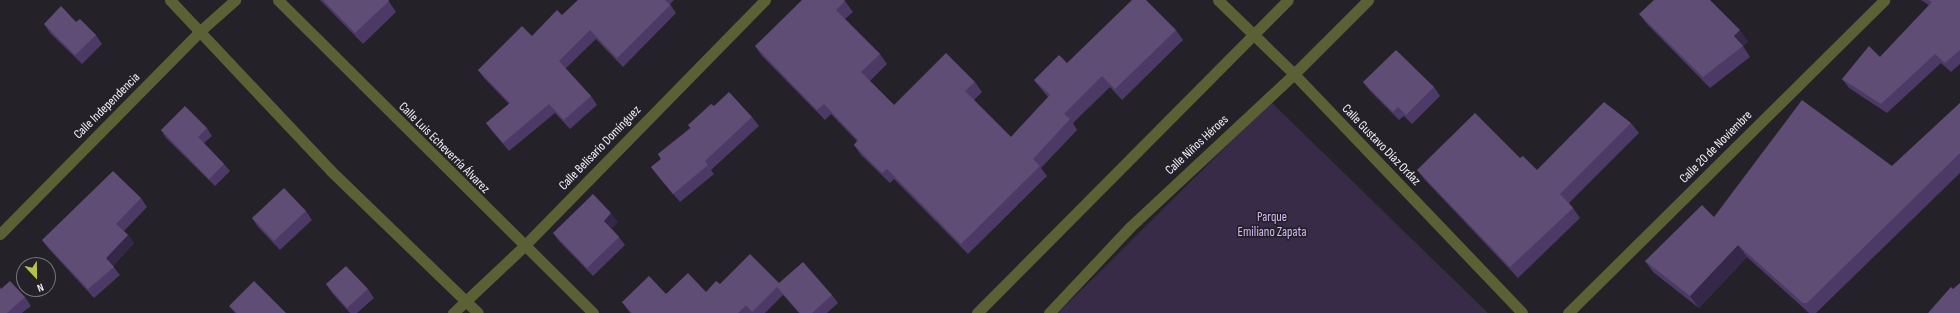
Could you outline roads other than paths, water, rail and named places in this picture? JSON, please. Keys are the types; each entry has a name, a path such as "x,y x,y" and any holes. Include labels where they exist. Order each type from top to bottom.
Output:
{"street":[{"path":"170,0 331,170 478,313"},
{"name":"Calle Independencia","path":"0,234 200,31 235,0"},
{"name":"Calle Luis Echeverría Álvarez","path":"278,0 523,247 593,313"},
{"name":"Calle Belisario Domínguez","path":"453,313 523,247 765,0"},
{"name":"Calle Gustavo Díaz Ordaz","path":"1218,0 1294,74 1522,313"},
{"path":"977,313 1288,0"},
{"name":"Calle Niños Héroes","path":"1049,313 1130,227 1294,74 1368,0"},
{"name":"Calle 20 de Noviembre","path":"1568,313 1884,0"}],"park label":[{"name":"Parque Emiliano Zapata","path":"1272,226"}]}
